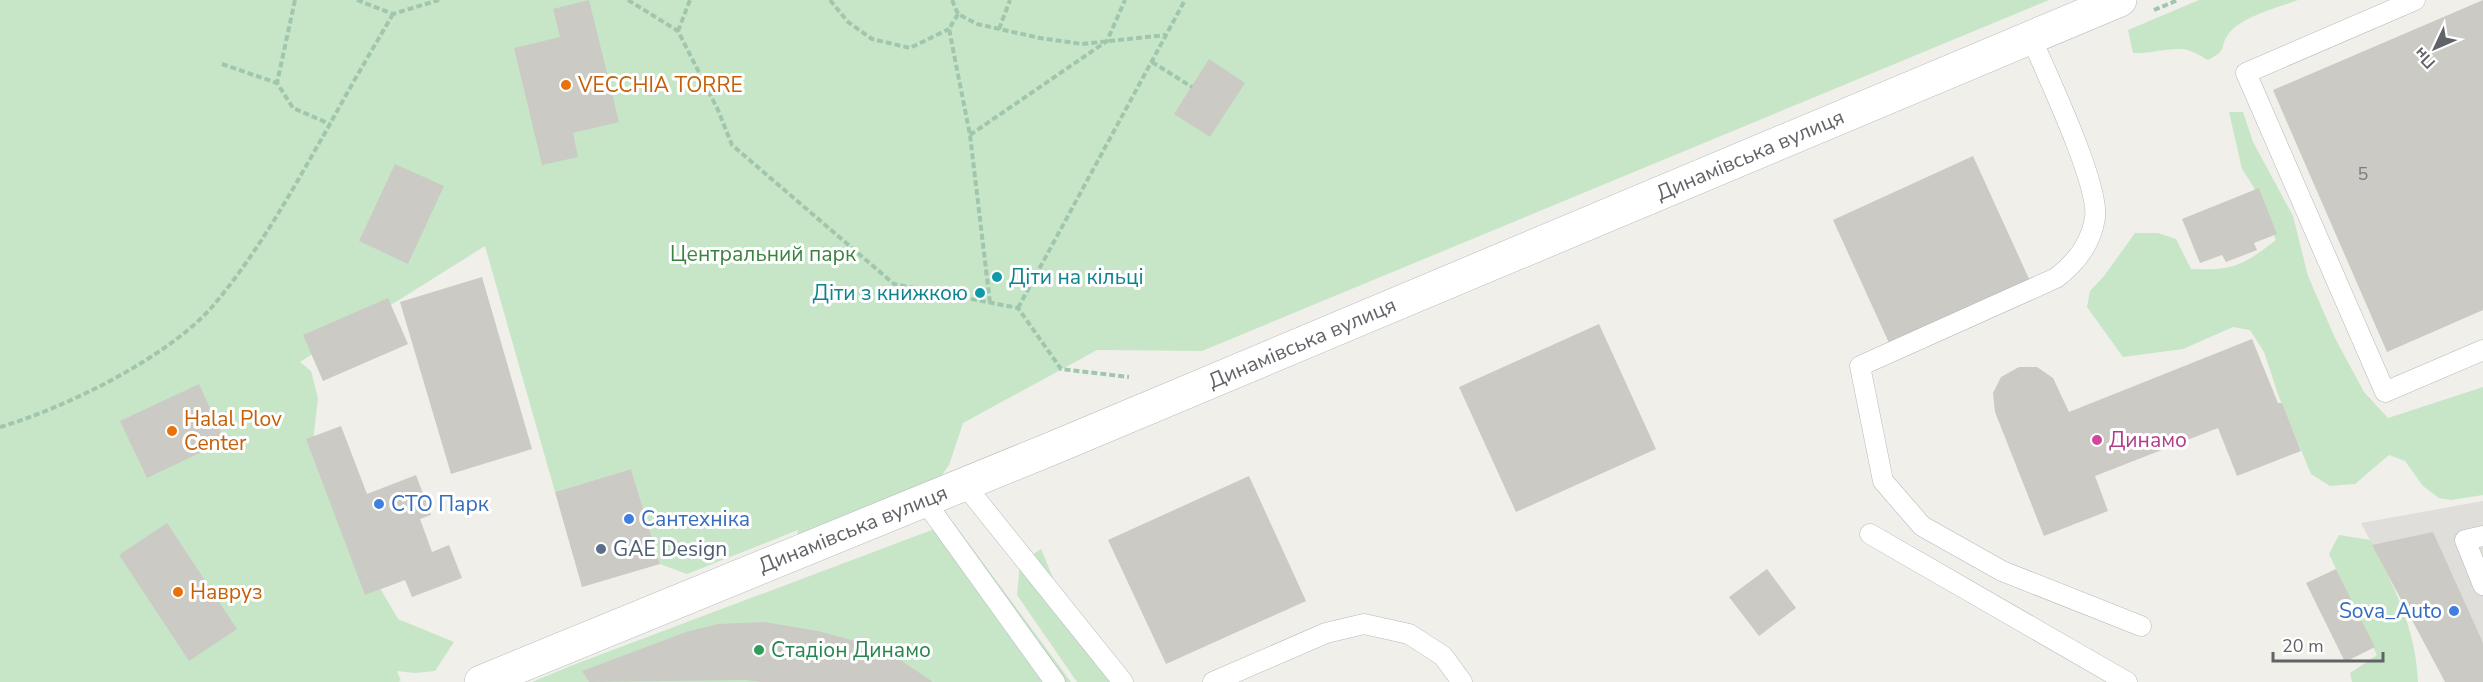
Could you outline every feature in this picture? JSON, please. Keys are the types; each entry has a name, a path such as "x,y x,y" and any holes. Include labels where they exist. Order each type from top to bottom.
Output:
{"street":[{"name":"Динамівська вулиця","path":"482,682 964,484 2120,0"}],"lane":[{"path":"2415,0 2246,73 2385,392 2483,350"},
{"path":"2031,37 2089,178 2095,217 2081,254 2071,267 2056,278 1860,366 1883,481 1922,526 2002,571 2141,626"},
{"path":"964,484 1123,682"},
{"path":"924,500 1055,682"},
{"path":"1870,534 2127,682"},
{"path":"2483,536 2465,540 2483,585"},
{"path":"1213,682 1326,633 1364,624 1409,634 1443,656 1462,682"}],"path":[{"path":"277,83 295,0"},
{"path":"357,0 393,14 439,0"},
{"path":"628,0 678,31 718,110 732,145 894,284 1018,309 1061,369 1139,378"},
{"path":"678,31 690,0"},
{"path":"830,0 848,22 873,39 910,48 949,29 958,14"},
{"path":"952,0 958,14 977,24 1082,44 1167,34"},
{"path":"999,29 1010,0"},
{"path":"970,135 1107,41 1125,0"},
{"path":"1018,309 1185,0"},
{"path":"0,427 58,405 145,360 183,334 211,308 249,257 297,184 393,14"},
{"path":"949,29 970,135 990,303"},
{"path":"1152,62 1192,87"},
{"path":"222,63 277,83 293,108 330,124"}],"shaded area":[{"path":"2483,501 2483,682 2396,590 2361,523"}],"green space":[{"name":"Центральний парк","path":"0,0 2049,0 1202,351 1097,350 963,423 949,465 940,478 796,540 798,530 687,574 660,564 631,469 555,492 485,246 300,362 311,371 318,398 313,442 366,564 398,619 454,642 435,671 415,673 397,671 401,681 398,682 0,682"},
{"path":"2199,0 2298,0 2243,22 2230,32 2219,53 2208,60 2185,49 2133,53 2128,30"},
{"path":"2229,112 2243,112 2253,142 2293,216 2308,276 2335,338 2364,392 2388,418 2483,387 2483,495 2451,500 2439,498 2423,486 2405,461 2389,455 2355,484 2330,486 2311,474 2279,397 2264,352 2250,330 2233,327 2183,349 2123,357 2087,307 2090,291 2104,276 2135,233 2158,233 2176,239 2191,269 2218,269 2237,265 2276,240 2253,186 2242,169"},
{"path":"953,522 1071,682 532,682 573,665"},
{"path":"2339,535 2370,540 2402,608 2413,644 2418,682 2352,682 2350,673 2377,655 2329,554"},
{"path":"1041,549 1077,636 1110,682 1077,682 1017,595 1020,563"}],"building":[{"name":"VECCHIA TORRE","path":"589,0 619,122 573,133 578,157 542,165 514,48 560,37 553,9"},
{"path":"2483,0 2483,310 2387,352 2273,90"},
{"path":"1209,59 1245,83 1210,137 1174,114"},
{"path":"1973,156 2030,281 1890,345 1833,220"},
{"path":"395,164 444,186 408,264 359,241"},
{"path":"2259,188 2277,234 2254,243 2257,250 2226,262 2222,255 2200,263 2182,219"},
{"path":"482,277 532,449 451,474 400,302"},
{"path":"388,298 408,344 323,381 303,335"},
{"path":"1599,324 1656,449 1516,512 1459,387"},
{"name":"Динамо","path":"2252,339 2278,403 2282,403 2301,451 2237,476 2218,428 2095,476 2108,511 2044,536 1995,412 1993,393 2001,377 2019,367 2037,367 2053,378 2069,412"},
{"name":"Halal Plov Center","path":"199,384 225,441 147,478 120,421"},
{"name":"СТО Парк","path":"341,426 367,494 416,475 431,515 420,519 432,552 449,545 462,578 412,597 405,580 365,595 306,439"},
{"path":"631,469 660,564 582,587 555,492"},
{"path":"1249,476 1306,601 1166,664 1108,540"},
{"name":"Навруз","path":"167,523 237,629 189,661 119,555"},
{"path":"2433,532 2483,643 2483,682 2445,682 2372,545"},
{"path":"1767,569 1796,608 1759,636 1729,597"},
{"path":"2336,569 2375,647 2345,662 2306,583"},
{"name":"Стадіон Динамо","path":"764,622 818,631 859,642 893,655 933,682 761,682 746,680 589,682 582,671 686,632 718,624"}],"place":[{"name":"VECCHIA TORRE","path":"566,85"},
{"name":"Діти на кільці","path":"997,277"},
{"name":"Діти з книжкою","path":"980,293"},
{"name":"Halal Plov Center","path":"172,431"},
{"name":"Динамо","path":"2097,440"},
{"name":"СТО Парк","path":"379,504"},
{"name":"Сантехніка","path":"629,519"},
{"name":"GAE Design","path":"601,549"},
{"name":"Навруз","path":"178,592"},
{"name":"Sova_Auto","path":"2454,611"},
{"name":"Стадіон Динамо","path":"759,650"}]}
